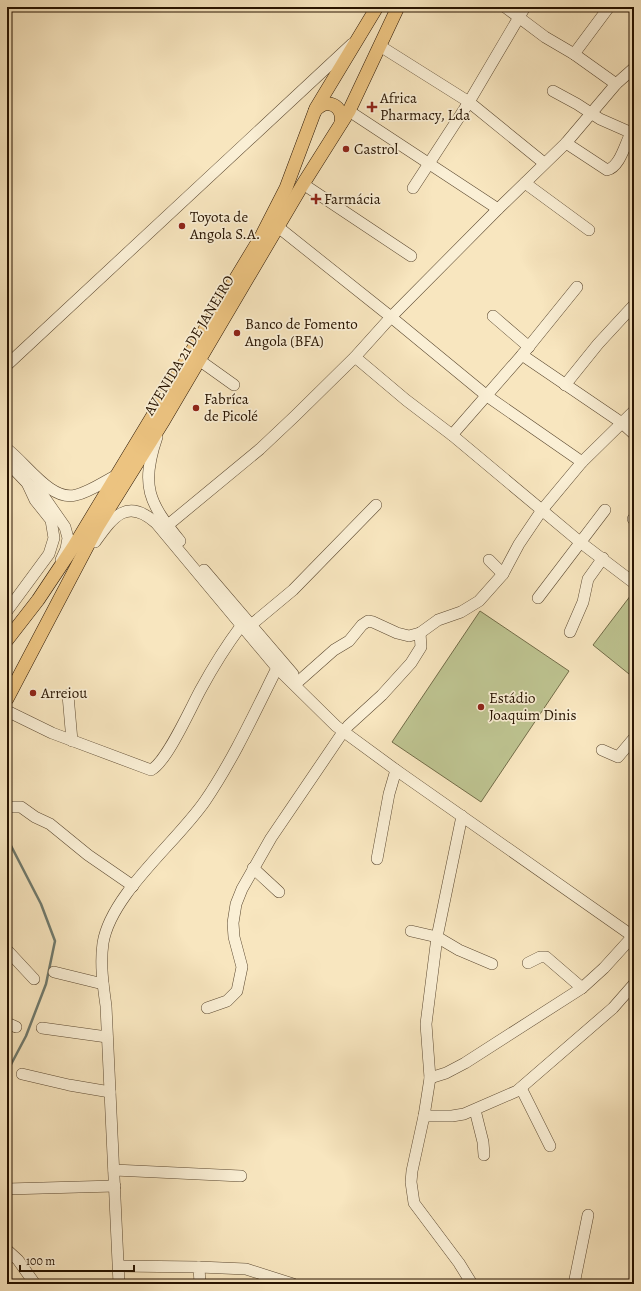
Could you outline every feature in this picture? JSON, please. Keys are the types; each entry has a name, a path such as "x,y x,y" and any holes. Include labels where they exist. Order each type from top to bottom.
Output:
{"main road":[{"name":"AVENIDA 21 DE JANEIRO","path":"7,640 48,585 74,546 269,222 286,188 315,111 377,7"},
{"name":"AVENIDA 21 DE JANEIRO","path":"7,699 78,568 98,526 164,420 303,184 348,112 398,7"},
{"path":"315,111 322,104 327,103 336,106 342,113 341,123"}],"street":[{"path":"505,7 522,12 545,37 574,54 616,84"},
{"path":"574,54 608,7"},
{"path":"413,188 469,102 522,12"},
{"path":"7,365 357,40"},
{"path":"380,46 469,102 544,163"},
{"path":"168,525 260,449 355,357 391,317 544,163 566,143 616,84 634,68"},
{"path":"552,91 613,126 632,133 616,164 611,169 607,170 566,143"},
{"path":"348,112 498,209"},
{"path":"525,183 589,230"},
{"path":"303,184 411,256"},
{"path":"278,228 391,317 487,396 582,462"},
{"path":"452,434 526,351 577,287"},
{"path":"565,385 620,318 634,305"},
{"path":"493,316 526,351 565,385 622,422 634,434"},
{"path":"355,357 406,400 452,434 580,542 634,583"},
{"path":"199,360 234,386"},
{"path":"299,681 334,650 349,641 362,625 368,621 405,636 420,633 438,620 461,612 479,601 503,574 519,544 542,510 582,462 634,411"},
{"path":"164,420 151,455 148,477 154,503 168,525 277,668 346,729 396,770 634,934"},
{"path":"7,449 22,460 50,490 65,496 78,495 115,476"},
{"path":"7,462 28,484 42,494 65,527 68,538 66,549 48,585"},
{"path":"7,612 49,554 54,538 51,520 36,500 28,484"},
{"path":"7,712 72,741 150,770 154,769 180,729 225,647 246,626 293,590 376,505"},
{"path":"538,598 605,510"},
{"path":"78,568 114,518 128,511 140,512 156,523 246,626 346,729 497,831 634,934"},
{"path":"570,632 583,602 588,579 603,558"},
{"path":"489,560 503,574"},
{"path":"207,1008 227,1001 237,991 242,966 234,937 233,923 236,904 253,868 290,809 346,729 382,695 411,663 421,647 420,633"},
{"path":"119,1284 106,1006 103,984 102,961 104,941 111,918 120,902 205,802 219,779 277,668"},
{"path":"68,695 72,741"},
{"path":"602,750 618,757 634,738"},
{"path":"376,859 388,800 396,770"},
{"path":"7,807 21,807 35,817 50,824 88,855 133,886"},
{"path":"462,816 437,936 426,1024 430,1078 411,1182 414,1203 459,1263 472,1284"},
{"path":"253,868 279,892"},
{"path":"411,931 437,936 459,950 492,964"},
{"path":"430,1078 446,1073 465,1063 582,988 604,968 634,934"},
{"path":"7,950 34,979"},
{"path":"528,962 540,957 546,957 582,988"},
{"path":"54,972 103,984"},
{"path":"424,1116 452,1116 475,1110 522,1088 613,1008 634,984"},
{"path":"42,1028 107,1036"},
{"path":"22,1074 69,1085 110,1092"},
{"path":"522,1088 550,1146"},
{"path":"475,1110 483,1142 484,1155"},
{"path":"114,1170 153,1170 241,1176"},
{"path":"7,1189 115,1186"},
{"path":"574,1284 588,1216"},
{"path":"7,1250 18,1260 35,1284"},
{"path":"119,1266 246,1268 293,1284"},
{"path":"199,1267 200,1284"}],"green space":[{"path":"634,591 634,678 593,645"},
{"name":"Estádio Joaquim Dinis","path":"480,611 569,671 481,802 392,742"}],"waterway":[{"path":"7,838 41,904 55,941 46,984 26,1036 7,1072"}],"place":[{"name":"Africa Pharmacy, Lda","path":"372,107"},
{"name":"Castrol","path":"346,149"},
{"name":"Farmácia","path":"316,199"},
{"name":"Toyota de Angola S.A.","path":"182,226"},
{"name":"Banco de Fomento Angola (BFA)","path":"237,333"},
{"name":"Fabríca de Picolé","path":"196,408"},
{"name":"Arreiou","path":"33,693"},
{"name":"Estádio Joaquim Dinis","path":"481,707"}]}
